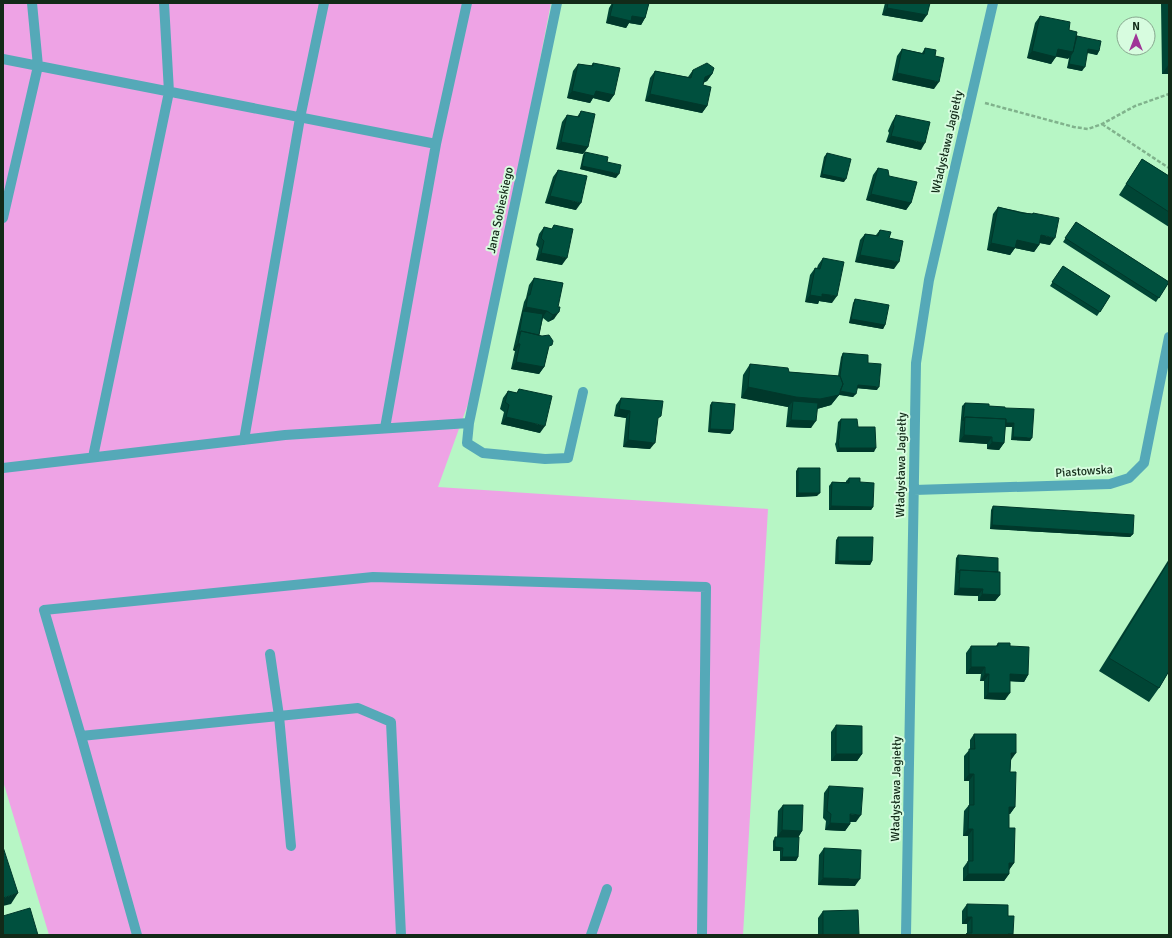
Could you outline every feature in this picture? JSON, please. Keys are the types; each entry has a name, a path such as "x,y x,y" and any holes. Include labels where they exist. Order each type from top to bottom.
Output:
{"street":[{"path":"3,218 38,66 32,3"},
{"path":"93,457 169,92 164,3"},
{"path":"244,440 300,118 324,3"},
{"path":"385,428 436,144 467,3"},
{"name":"Jana Sobieskiego","path":"557,3 469,423 467,443 483,452 546,459 568,458 583,392"},
{"name":"Władysława Jagiełły","path":"906,935 916,363 928,280 993,3"},
{"path":"3,59 436,144"},
{"name":"Piastowska","path":"914,490 1110,484 1128,478 1144,464 1169,337"},
{"path":"3,468 285,435 469,423"},
{"path":"137,935 44,610 373,577 706,587 702,935"},
{"path":"270,654 279,716 291,846"},
{"path":"81,736 358,708 392,722 401,935"},
{"path":"591,935 606,889"}],"path":[{"path":"971,99 1074,127 1088,129 1102,124 1135,106 1169,94"},
{"path":"1102,124 1169,168"}],"shaded area":[{"path":"3,3 551,3 478,376 438,487 768,509 743,935 49,935 3,781"}],"building":[{"path":"613,3 649,3 645,18 632,16 631,21 610,16"},
{"path":"888,3 930,3 927,15 887,8"},
{"path":"1040,16 1070,22 1069,30 1077,32 1073,52 1058,49 1056,57 1032,51"},
{"path":"1077,36 1101,41 1099,51 1088,49 1085,67 1069,64"},
{"path":"925,48 936,50 935,56 944,58 939,82 897,73 902,49 924,54"},
{"path":"593,63 620,68 614,95 596,91 594,96 572,91 578,64 593,66"},
{"path":"707,63 714,68 712,74 705,77 703,85 711,87 707,106 650,94 655,71 691,78 693,70"},
{"path":"581,111 595,114 588,147 561,142 567,115 579,117"},
{"path":"896,115 930,122 925,143 891,136"},
{"path":"585,152 608,157 607,162 621,165 619,174 582,166"},
{"path":"827,153 851,159 846,179 822,174"},
{"path":"1142,159 1169,176 1169,212 1126,184"},
{"path":"878,168 888,170 889,176 917,182 911,203 871,194"},
{"path":"558,170 587,176 581,203 550,196"},
{"path":"998,207 1022,213 1033,213 1059,218 1055,238 1041,235 1039,245 1017,240 1015,248 991,243"},
{"path":"1076,222 1169,282 1159,298 1065,238"},
{"path":"554,225 573,229 567,258 541,253 544,241 541,238 544,227 552,229"},
{"path":"880,230 891,232 889,238 903,241 899,262 860,255 865,234 878,236"},
{"path":"823,258 844,262 837,296 822,294 822,297 810,295 815,268 820,269"},
{"path":"1063,266 1110,296 1100,312 1052,282"},
{"path":"534,278 563,283 558,307 560,307 559,312 553,315 547,311 526,307 528,295 530,295"},
{"path":"855,299 889,305 885,325 851,319"},
{"path":"523,311 543,314 539,335 521,331 519,335"},
{"path":"521,331 542,336 549,335 553,341 552,345 549,346 544,367 516,362"},
{"path":"843,353 868,355 868,363 881,364 879,387 858,385 856,394 840,391 843,384 840,376"},
{"path":"750,364 788,368 789,372 840,376 843,384 839,395 820,399 796,397 748,387"},
{"path":"519,389 552,396 545,426 506,417 509,405 505,402 508,391 517,393"},
{"path":"621,398 663,401 661,416 658,418 655,443 628,440 630,411 619,409"},
{"path":"793,401 818,403 816,421 791,420"},
{"path":"712,402 735,404 733,430 710,429"},
{"path":"965,403 989,404 989,406 1005,408 1034,409 1032,438 1013,437 1014,423 1006,423 1006,419 965,417 963,421"},
{"path":"965,417 1006,419 1004,443 992,442 992,437 964,435"},
{"path":"841,419 857,419 858,427 875,427 876,448 839,448 838,440"},
{"path":"798,468 820,468 820,493 798,493"},
{"path":"849,478 860,478 860,482 874,483 873,507 831,506 832,482 849,483"},
{"path":"993,506 1134,515 1133,534 992,525"},
{"path":"838,537 873,537 872,561 838,561"},
{"path":"958,555 998,558 998,572 960,570 958,573"},
{"path":"1169,561 1169,671 1159,688 1109,658"},
{"path":"960,570 1000,572 1000,595 982,594 983,589 959,588"},
{"path":"998,643 1010,643 1010,646 1029,647 1028,675 1010,674 1010,693 988,693 989,674 985,674 985,667 971,667 971,646 998,646"},
{"path":"836,725 862,726 862,754 836,754"},
{"path":"974,734 1016,734 1016,753 1011,753 1010,772 1016,772 1015,807 1009,807 1009,828 1015,828 1014,863 1009,863 1009,874 968,874 968,861 973,861 973,829 968,829 969,805 974,805 974,774 969,774 969,749 975,749"},
{"path":"829,786 863,788 861,815 850,814 850,824 830,823 831,814 827,811"},
{"path":"783,805 803,805 802,831 782,830"},
{"path":"775,837 799,837 798,857 782,857 783,848 775,847"},
{"path":"3,847 18,893 3,898"},
{"path":"824,848 861,850 860,879 823,878"},
{"path":"967,904 1008,905 1008,916 1014,916 1013,934 966,935 967,933 972,933 972,917 967,917"},
{"path":"30,908 38,935 3,935 3,916"},
{"path":"858,910 859,935 823,935 823,911"}]}
